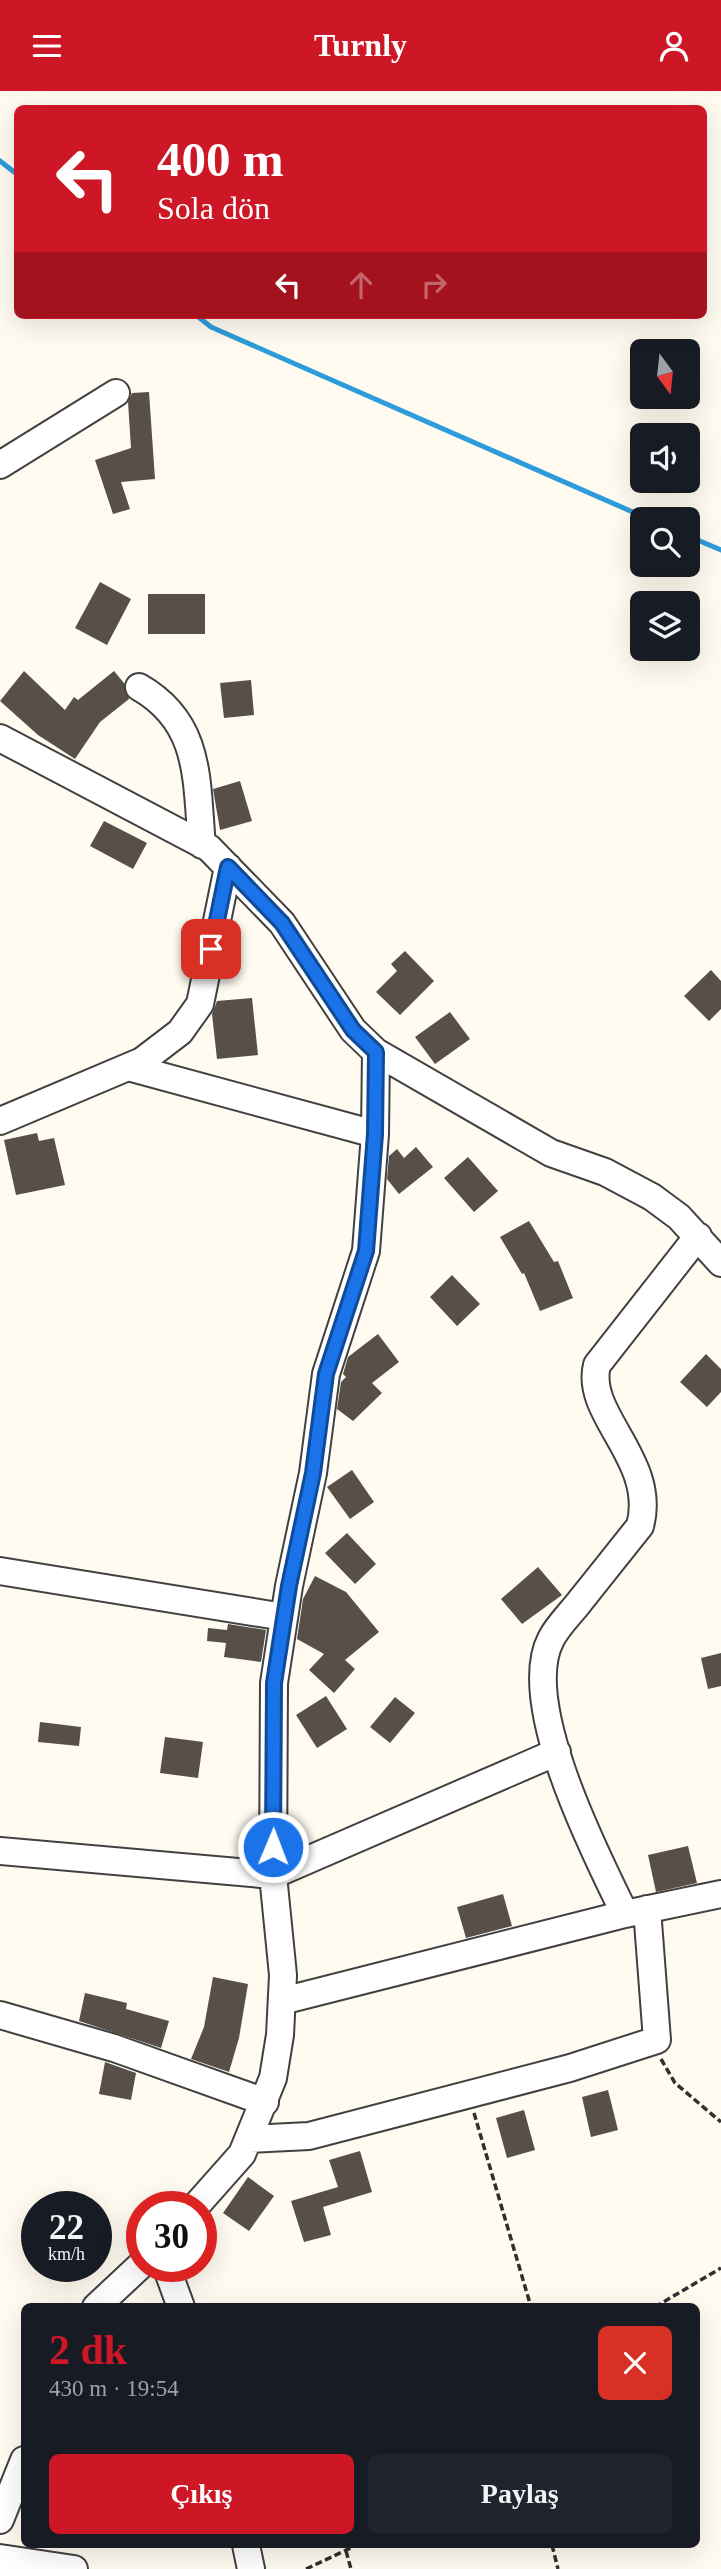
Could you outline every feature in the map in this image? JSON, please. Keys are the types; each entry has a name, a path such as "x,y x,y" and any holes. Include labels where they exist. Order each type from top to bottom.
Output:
{"street":[{"path":"0,465 116,393"},
{"path":"139,687 169,709 190,744 202,845"},
{"path":"0,738 202,845 228,867 282,923 353,1030 376,1052 551,1153 626,1182 652,1196 698,1236 721,1263"},
{"path":"0,1121 128,1067 167,1044 200,1004 228,867"},
{"path":"209,2191 242,2154 273,2078 284,1975 272,1875 274,1683 284,1617 313,1473 326,1374 366,1251 375,1134 376,1052"},
{"path":"128,1067 375,1134"},
{"path":"249,2140 309,2136 570,2068 657,2040 636,1911 596,1856 557,1752 542,1695 541,1665 551,1637 639,1526 645,1507 642,1483 593,1378 597,1365 698,1236"},
{"path":"0,1571 284,1617"},
{"path":"0,1851 272,1875 557,1752"},
{"path":"282,2001 636,1911 721,1894"},
{"path":"0,2015 114,2048 265,2102"},
{"path":"100,2303 126,2279"},
{"path":"172,2282 180,2303"},
{"path":"0,2520 21,2468"},
{"path":"247,2548 251,2569"},
{"path":"0,2558 74,2569"}],"path":[{"path":"657,2040 664,2066 675,2083 721,2122"},
{"path":"468,2095 530,2303"},
{"path":"662,2303 721,2268"},
{"path":"306,2569 352,2548"},
{"path":"553,2548 558,2569"},
{"path":"346,2551 351,2569"}],"building":[{"path":"149,392 155,479 121,482 130,509 113,514 95,460 131,448 128,402 132,393"},
{"path":"100,582 131,599 107,645 75,628"},
{"path":"148,594 205,594 205,634 148,634"},
{"path":"24,671 65,710 74,697 78,700 114,671 124,683 129,699 100,722 75,759 38,735 0,701"},
{"path":"251,680 254,715 224,718 220,683"},
{"path":"240,781 252,821 220,830 213,789"},
{"path":"104,821 147,843 133,869 90,846"},
{"path":"405,951 434,981 400,1015 376,992 397,971 391,964"},
{"path":"711,970 721,981 721,1009 709,1021 684,996"},
{"path":"252,998 258,1055 217,1059 212,1014 217,1001"},
{"path":"450,1012 470,1039 435,1064 415,1037"},
{"path":"37,1133 39,1141 54,1138 65,1185 16,1195 4,1140"},
{"path":"416,1147 433,1167 399,1194 387,1179 389,1156 397,1149 404,1158"},
{"path":"468,1157 498,1191 474,1212 444,1178"},
{"path":"529,1221 554,1262 558,1261 573,1298 540,1311 524,1273 522,1274 500,1237"},
{"path":"452,1275 480,1304 457,1326 430,1297"},
{"path":"378,1334 399,1362 372,1383 382,1393 353,1421 337,1409 341,1382 346,1377 343,1374 348,1357"},
{"path":"706,1354 721,1369 721,1392 707,1407 680,1382"},
{"path":"352,1470 374,1502 350,1519 327,1487"},
{"path":"347,1533 376,1564 355,1584 325,1553"},
{"path":"538,1567 562,1595 522,1624 501,1599"},
{"path":"315,1576 346,1592 379,1632 345,1660 355,1669 334,1693 309,1670 324,1654 297,1639 303,1599"},
{"path":"228,1624 266,1630 261,1662 224,1657 226,1643 207,1641 208,1628 227,1630"},
{"path":"721,1653 721,1686 708,1689 701,1658"},
{"path":"326,1696 347,1729 317,1748 296,1715"},
{"path":"395,1697 415,1713 390,1743 370,1727"},
{"path":"40,1722 81,1727 79,1746 38,1742"},
{"path":"165,1737 203,1742 198,1778 160,1773"},
{"path":"688,1846 697,1883 656,1892 648,1855"},
{"path":"503,1894 512,1926 466,1938 457,1907"},
{"path":"213,1977 248,1984 239,2038 229,2072 191,2059 204,2027"},
{"path":"85,1993 127,2003 126,2009 169,2021 161,2048 79,2021"},
{"path":"105,2062 136,2073 131,2100 99,2094"},
{"path":"608,2090 618,2130 591,2137 582,2097"},
{"path":"524,2110 535,2150 507,2158 496,2118"},
{"path":"360,2151 372,2192 323,2207 331,2235 304,2242 291,2201 338,2187 329,2160"},
{"path":"248,2177 274,2196 249,2231 223,2213"}],"waterway":[{"path":"0,161 14,172"},
{"path":"201,319 211,327 630,511"},
{"path":"700,541 721,550"}],"route":[{"path":"211,949 228,867 282,923 353,1030 376,1052 375,1134 366,1251 326,1374 313,1473 289,1586 274,1683 273,1847"}]}
